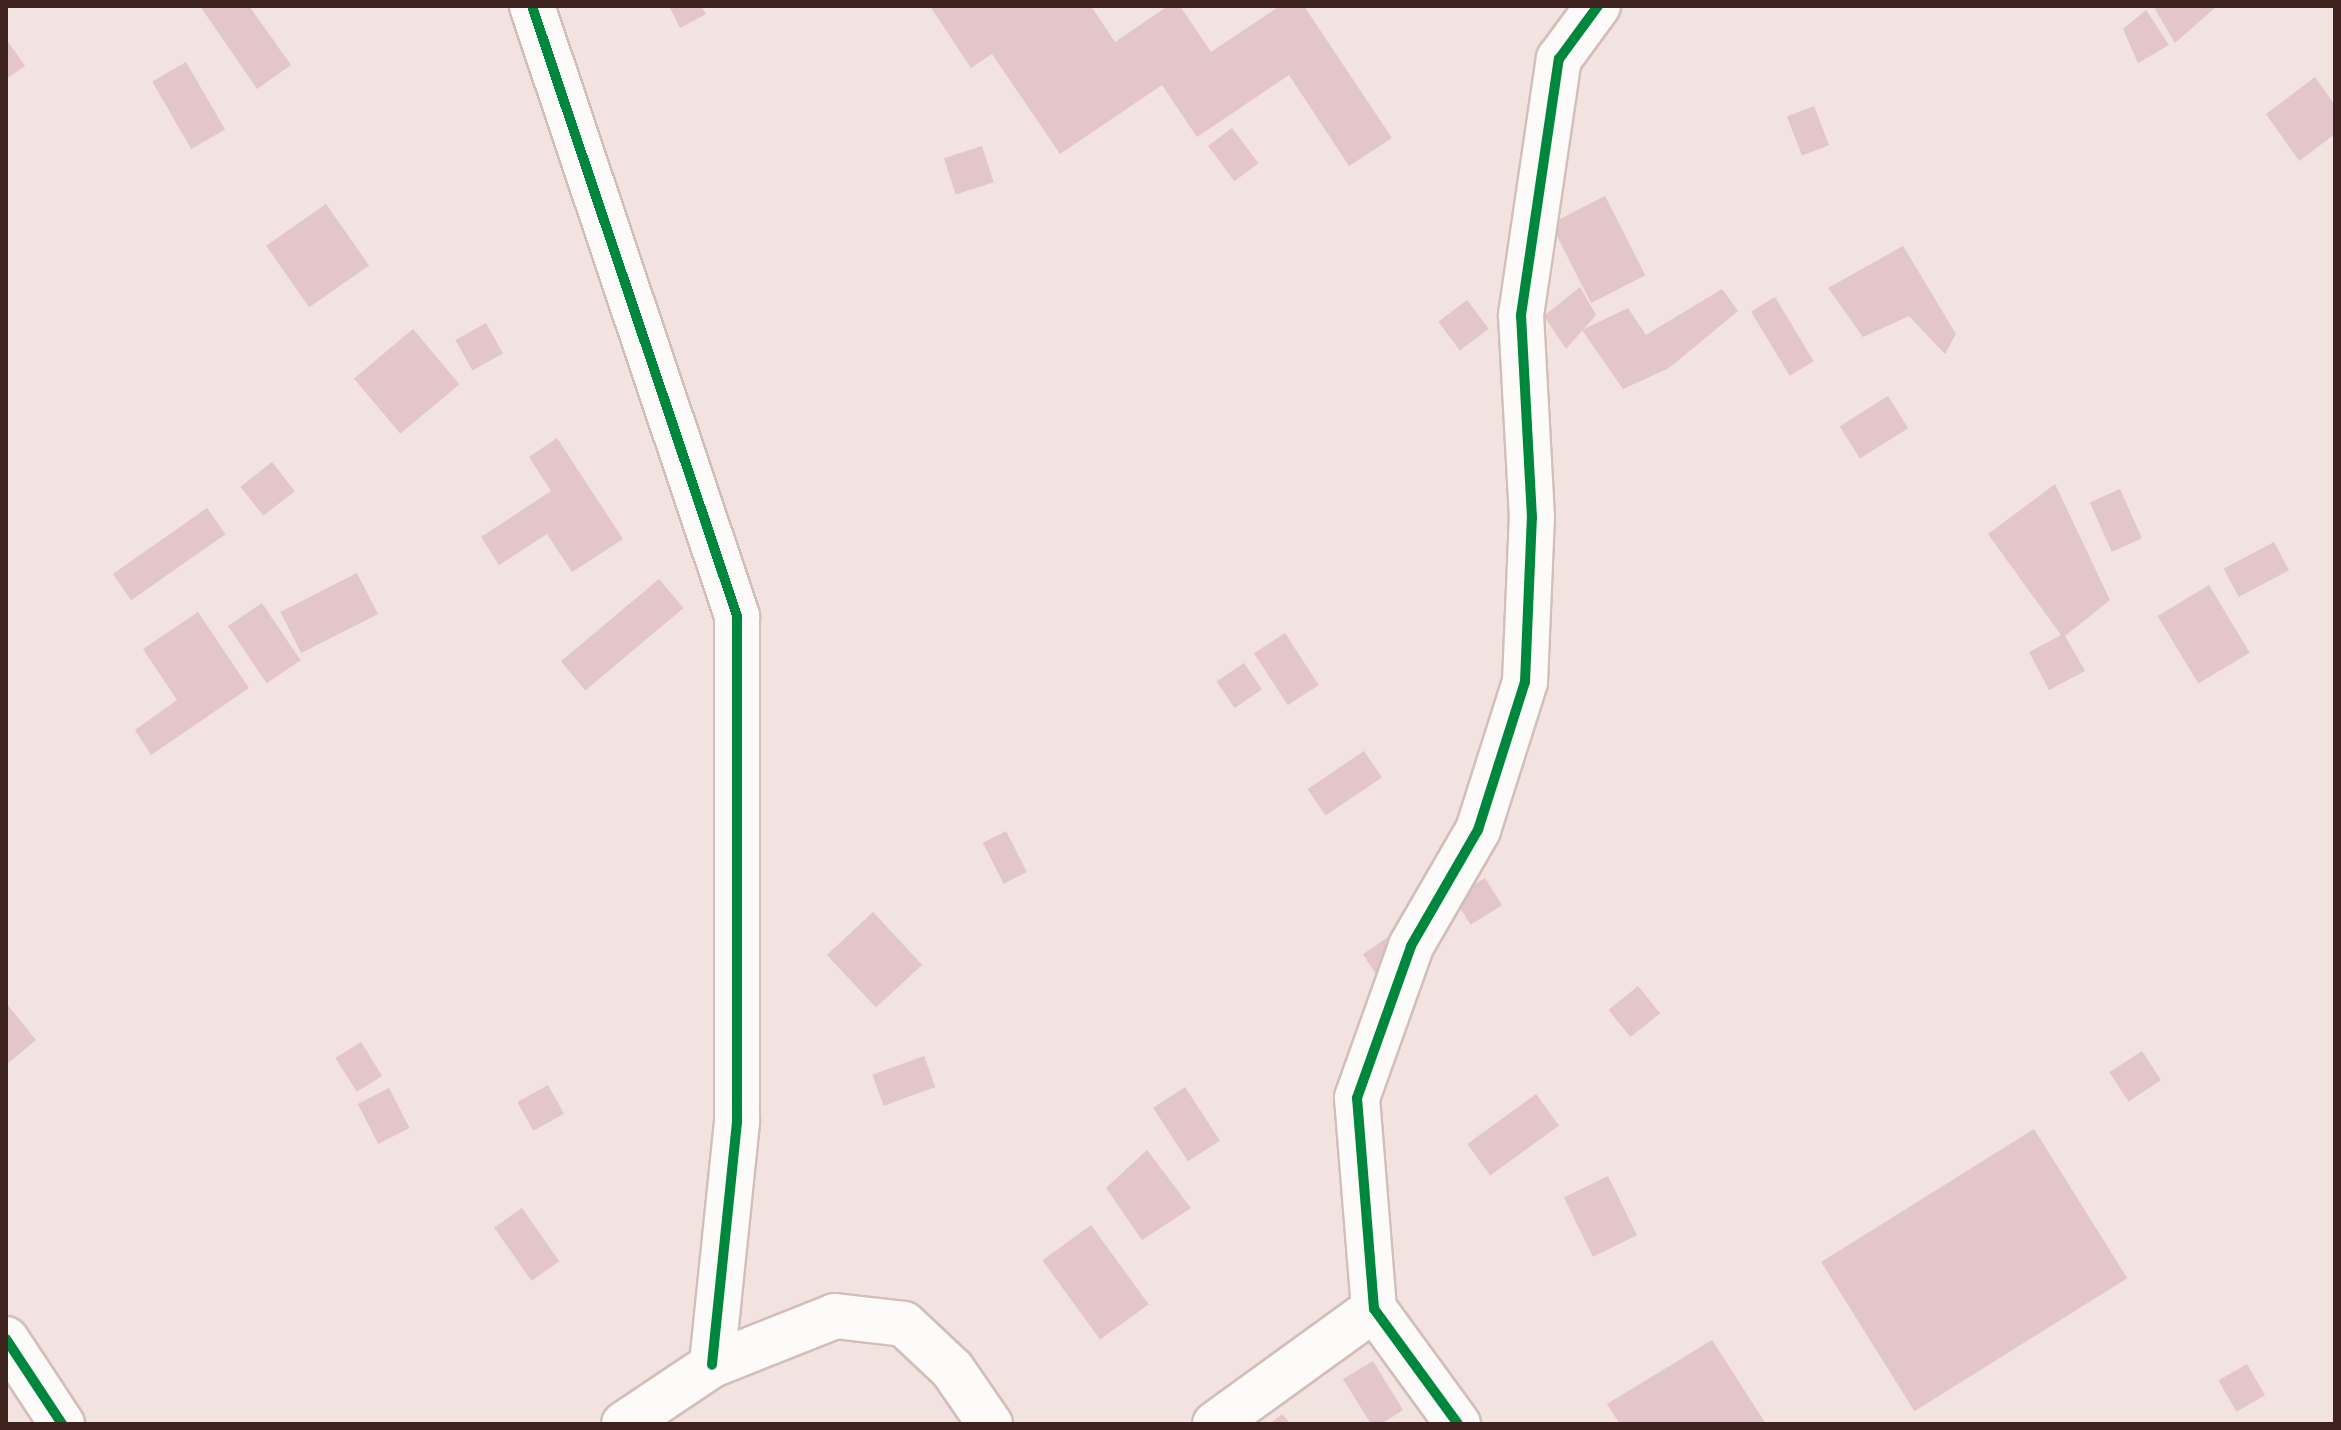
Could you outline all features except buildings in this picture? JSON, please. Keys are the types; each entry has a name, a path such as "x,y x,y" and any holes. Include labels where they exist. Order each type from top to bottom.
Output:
{"street":[{"path":"532,6 737,616 737,1122 712,1365"},
{"path":"1458,1424 1374,1309 1357,1098 1411,946 1478,830 1525,682 1532,518 1521,315 1559,59 1598,6"},
{"path":"1215,1424 1374,1309"},
{"path":"624,1424 712,1365 835,1316 904,1324 952,1369 990,1424"},
{"path":"6,1339 62,1424"}],"cycle path":[{"path":"532,6 737,616 737,1122 712,1365"},
{"path":"1458,1424 1374,1309 1357,1098 1411,946 1478,830 1525,682 1532,518 1521,315 1559,59 1598,6"},
{"path":"6,1339 62,1424"}]}
